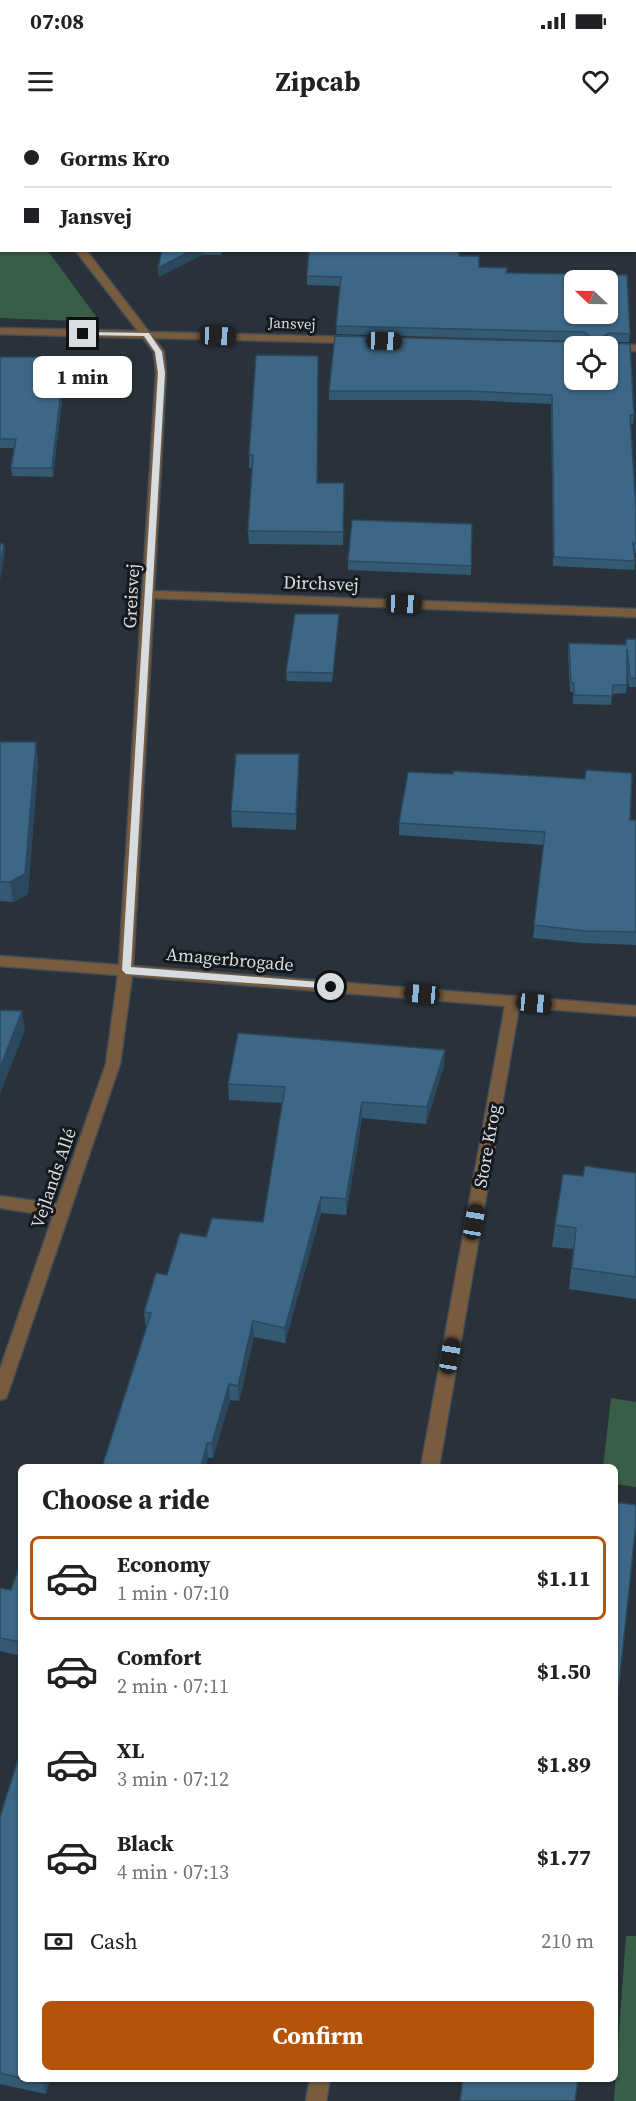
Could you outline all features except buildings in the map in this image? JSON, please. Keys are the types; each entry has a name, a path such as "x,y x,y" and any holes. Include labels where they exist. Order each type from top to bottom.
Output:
{"street":[{"name":"Greisvej","path":"83,252 159,352 161,373 126,970"},
{"name":"Jansvej","path":"0,332 372,341"},
{"path":"618,347 636,348"},
{"name":"Dirchsvej","path":"149,594 636,613"},
{"name":"Amagerbrogade","path":"0,961 636,1011"},
{"name":"Vejlands Allé","path":"0,1393 113,1064 126,970"},
{"name":"Store Krog","path":"431,1464 513,1001"},
{"path":"0,1202 63,1211"},
{"path":"316,2101 319,2082"}],"green space":[{"path":"0,252 49,252 100,322 0,318"},
{"path":"611,1398 636,1402 636,1487 618,1484 618,1464 603,1464"},
{"path":"626,1936 636,1936 636,2101 614,2101 615,2082 618,2082 618,2046"}],"route":[{"path":"83,334 146,334 159,352 161,373 126,970 331,987"}]}
